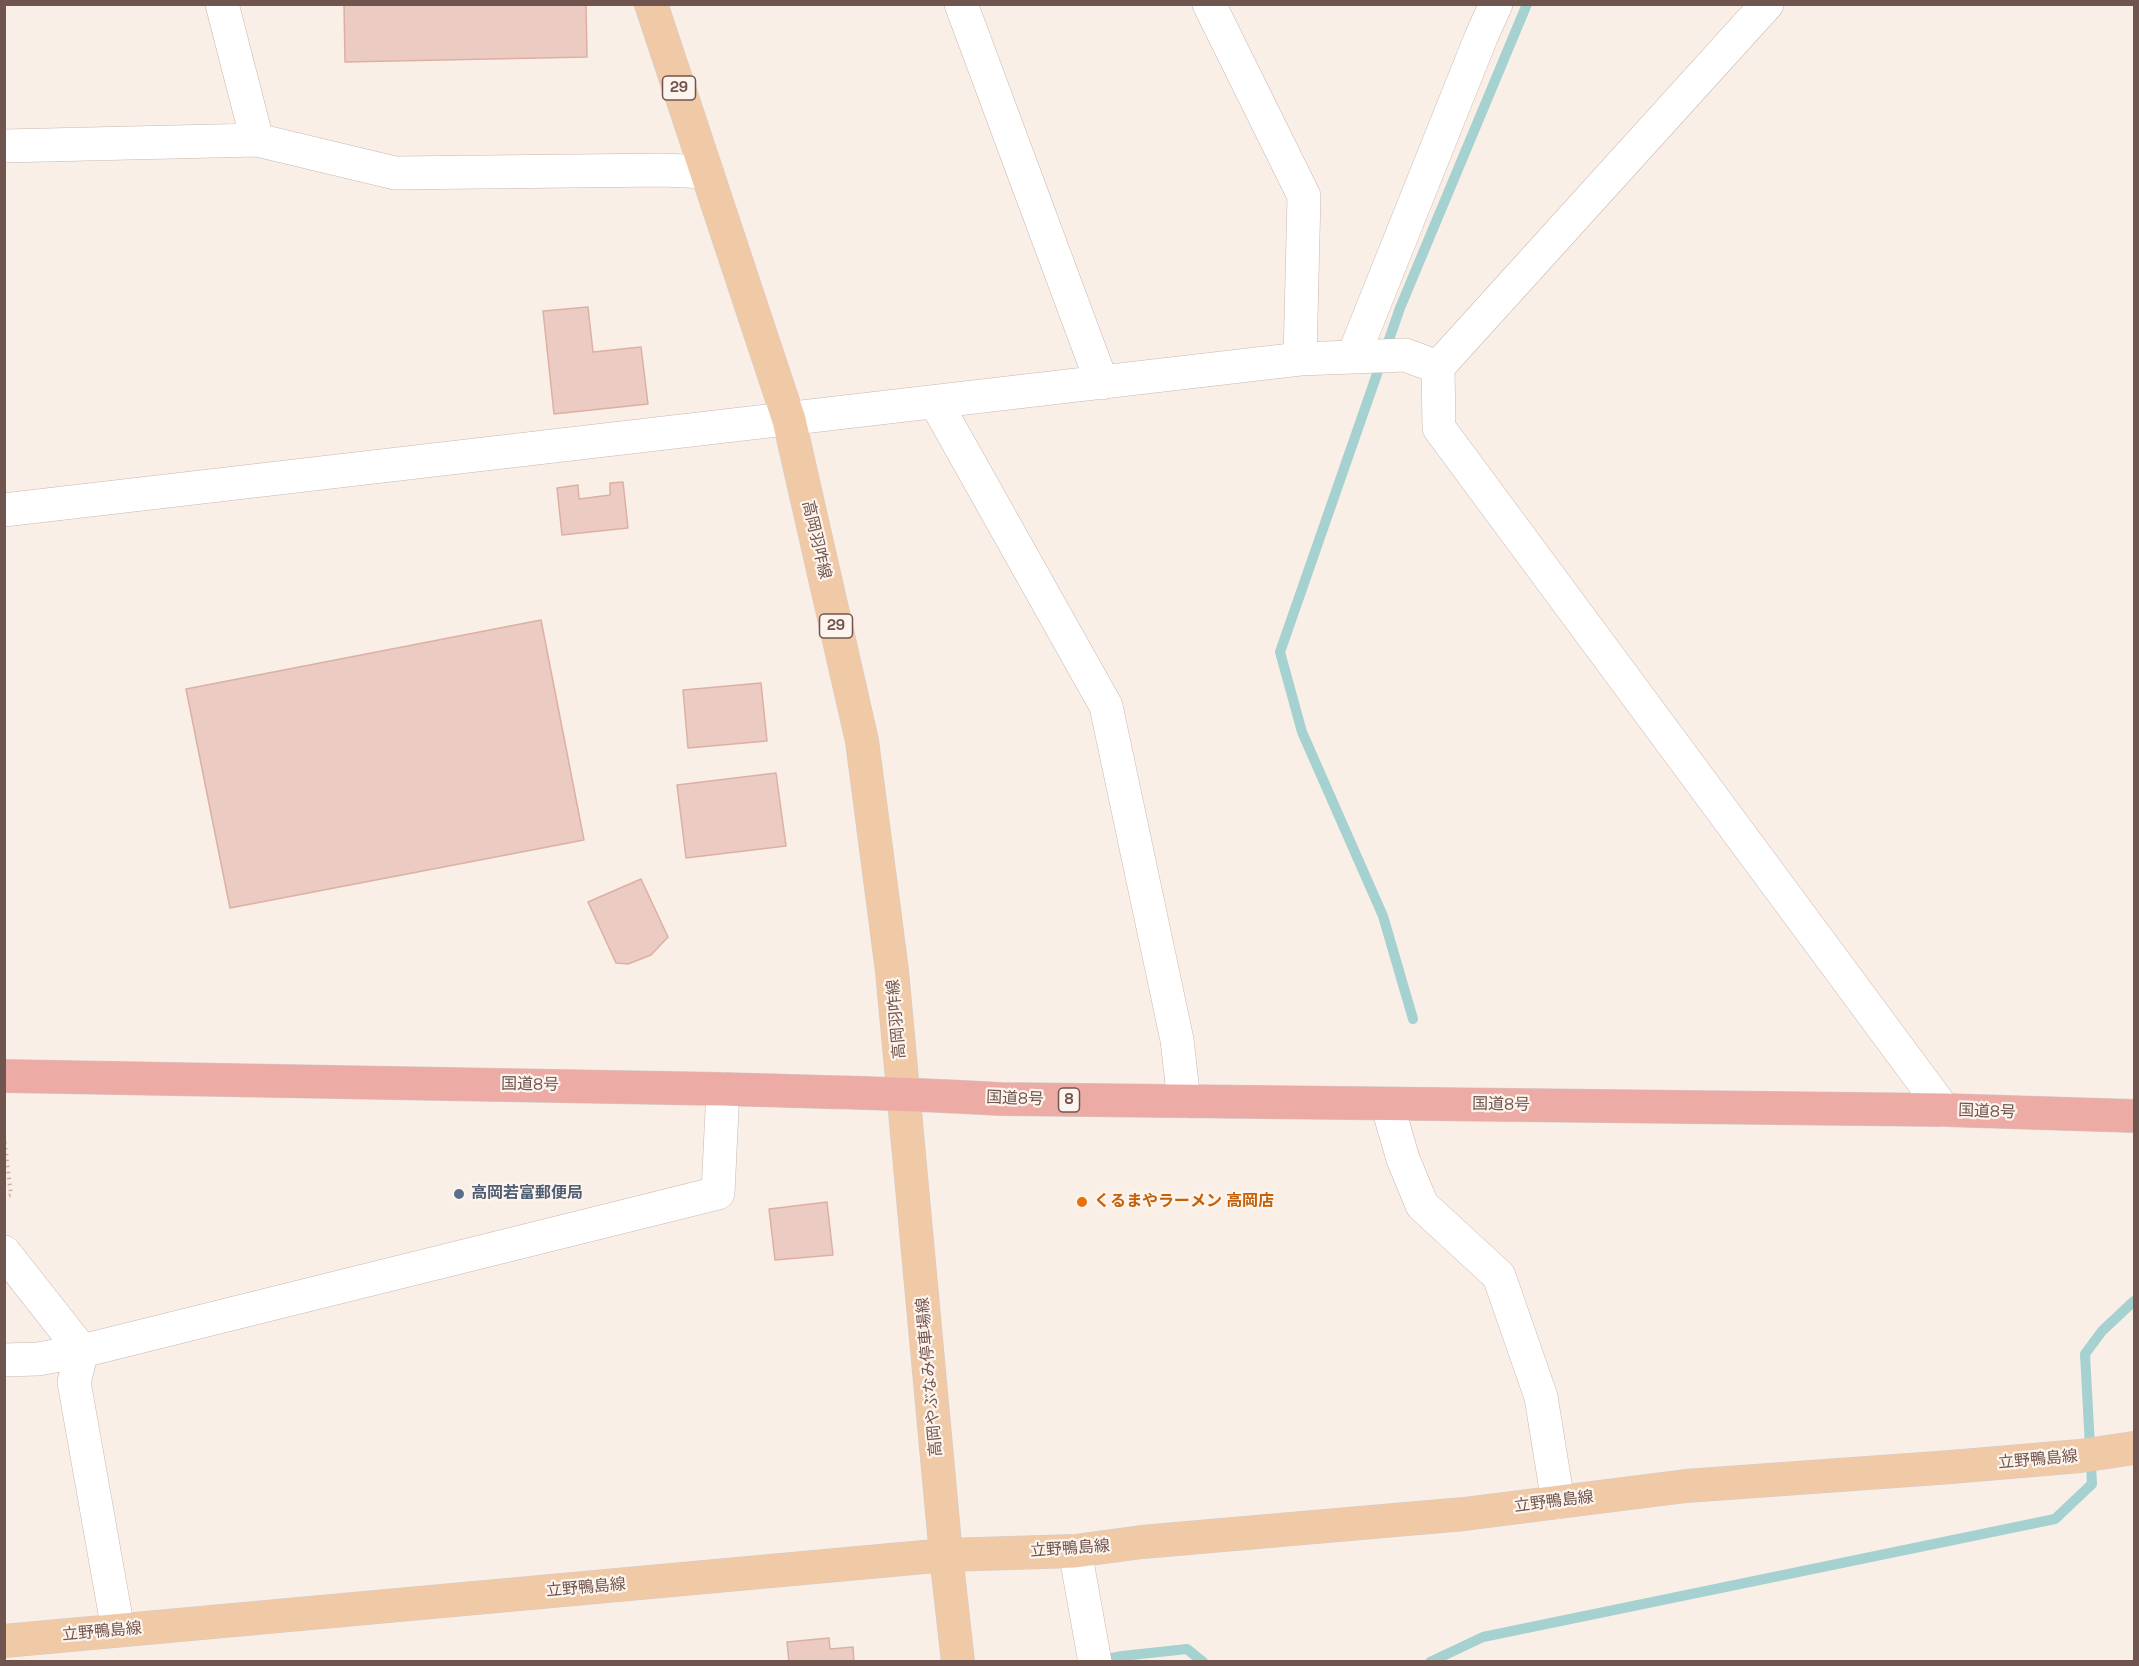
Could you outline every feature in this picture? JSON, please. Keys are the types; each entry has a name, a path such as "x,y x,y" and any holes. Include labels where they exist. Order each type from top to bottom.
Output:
{"highway":[{"name":"国道8号","path":"4,1076 904,1093 1000,1099 2132,1113"}],"main road":[{"name":"高岡羽咋線","path":"651,4 789,420 862,741 892,971 904,1093"},
{"name":"高岡やぶなみ停車場線","path":"904,1093 946,1555 958,1662"},
{"name":"立野鴨島線","path":"4,1641 946,1555 1075,1551 1142,1542 1464,1514 1686,1486 1951,1467 2080,1456 2134,1448"}],"street":[{"path":"222,4 257,140"},
{"path":"961,4 1102,382"},
{"path":"1209,4 1304,196 1300,359"},
{"path":"1353,357 1496,4"},
{"path":"1767,4 1438,367 1440,428 1944,1110"},
{"path":"4,146 257,140 395,173 663,170 707,172"},
{"path":"4,510 1300,359 1406,355 1438,367"},
{"path":"936,402 1106,706 1177,1040 1184,1101"},
{"path":"4,1360 38,1359 82,1351 718,1193 723,1089"},
{"path":"1387,1104 1403,1160 1422,1204 1499,1276 1541,1397 1557,1502"},
{"path":"4,1252 82,1351"},
{"path":"82,1351 74,1382 118,1630"},
{"path":"1075,1551 1095,1662"}],"path":[{"path":"4,1136 11,1195 4,1197"}],"building":[{"path":"344,4 586,4 587,57 345,62"},
{"path":"588,307 593,352 641,347 648,404 554,414 543,311"},
{"path":"623,482 628,528 562,535 557,488 578,485 579,499 610,495 610,483"},
{"path":"541,620 584,840 230,908 186,689"},
{"path":"761,683 767,741 688,748 683,690"},
{"path":"776,773 786,846 686,858 677,785"},
{"path":"641,879 668,937 651,955 628,964 616,963 588,902"},
{"path":"827,1202 833,1255 775,1260 769,1209"},
{"path":"829,1638 830,1649 853,1647 854,1662 789,1662 787,1642"}],"waterway":[{"path":"1413,1019 1383,916 1302,732 1280,652 1400,308 1527,4"},
{"path":"1430,1662 1483,1637 2055,1519 2092,1484 2085,1354 2102,1331 2134,1301"},
{"path":"1097,1661 1187,1649 1203,1662"}],"place":[{"name":"高岡若富郵便局","path":"459,1194"},
{"name":"くるまやラーメン 高岡店","path":"1082,1202"}]}
